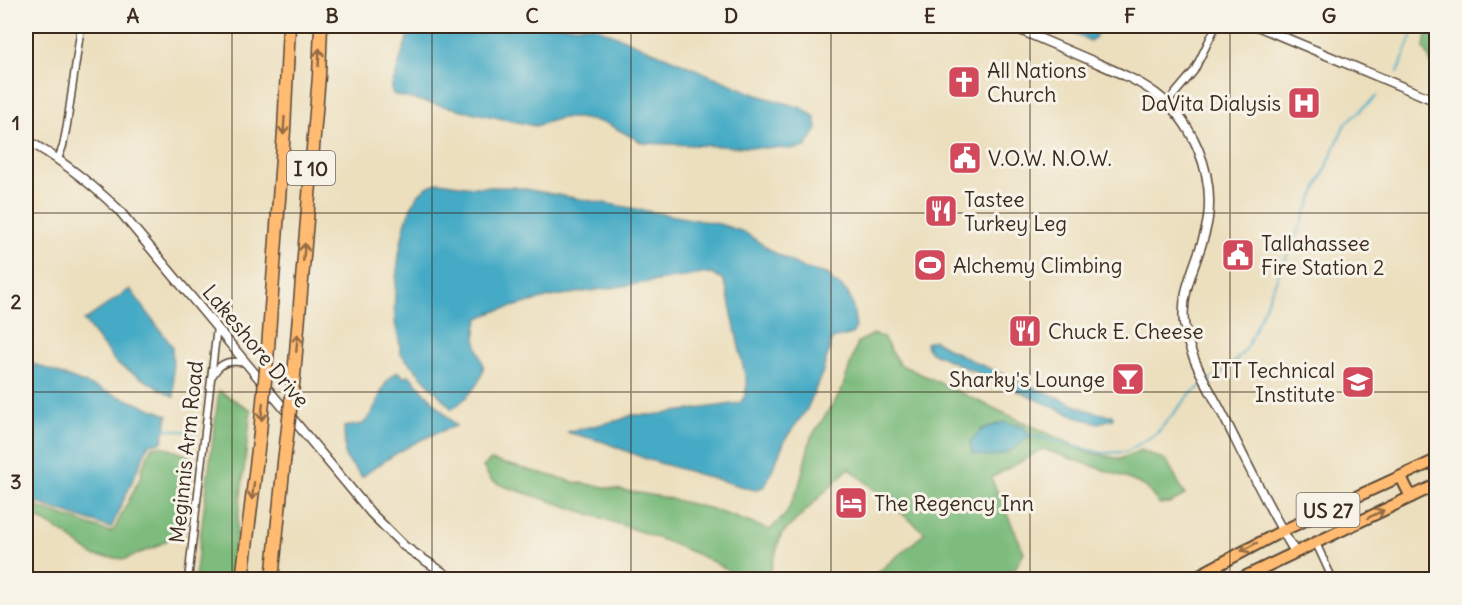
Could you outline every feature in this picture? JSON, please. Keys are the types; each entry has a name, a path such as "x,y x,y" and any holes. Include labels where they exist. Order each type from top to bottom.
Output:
{"highway":[{"name":"I 10","path":"242,579 268,348 284,131 289,26"},
{"name":"I 10","path":"273,578 294,376 321,26"}],"main road":[{"name":"US 27","path":"1190,579 1282,531 1437,460"},
{"path":"1401,477 1411,497"},
{"name":"US 27","path":"1238,579 1437,485"}],"street":[{"path":"58,159 67,126 74,61 81,26"},
{"path":"1011,26 1143,85 1167,103 1181,119 1197,147 1208,184 1209,200 1206,230 1187,282 1184,297 1184,326 1197,364 1214,399 1295,552"},
{"path":"1167,103 1194,71 1216,26"},
{"path":"1257,26 1437,101"},
{"name":"Lakeshore Drive","path":"26,140 81,176 118,209 376,519 404,546 454,579"},
{"name":"Meginnis Arm Road","path":"188,579 217,327"},
{"path":"212,378 224,363 234,361 246,363"},
{"path":"1316,543 1333,579"}],"green space":[{"path":"1427,26 1436,26 1436,73 1424,48"},
{"path":"874,334 883,337 899,364 1088,452 1120,459 1141,450 1167,461 1185,495 1170,503 1159,504 1146,487 1043,449 991,478 1024,552 1015,569 989,579 870,579 925,533 849,468 781,535 768,579 738,580 726,569 668,542 503,486 491,480 483,467 491,460 574,482 662,497 712,509 770,530 786,514 799,486 811,437 841,392 858,342"},
{"path":"219,391 251,410 231,579 195,579"},
{"path":"161,446 192,457 183,531 155,547 125,559 94,556 44,521 26,515 26,503 110,532 114,530 143,472 141,470 152,447"}],"water":[{"path":"411,26 593,26 757,95 802,108 815,117 817,129 806,147 795,149 643,143 606,123 578,118 561,118 535,126 398,96 393,94 391,89"},
{"path":"1073,26 1092,26 1096,31 1096,37 1090,41 1074,33"},
{"path":"439,182 473,187 514,187 719,224 744,232 803,268 829,275 833,282 845,289 851,300 856,327 852,334 832,339 823,371 807,409 786,438 765,486 755,490 740,486 646,459 604,442 567,432 620,420 632,415 652,415 740,403 745,396 747,385 727,290 723,279 709,273 550,297 479,318 476,336 483,365 482,374 471,392 452,409 400,353 395,321 399,255 407,219 412,205 421,192 428,186"},
{"path":"130,289 172,346 174,397 117,364 84,321"},
{"path":"934,340 987,367 1085,409 1112,415 1113,419 1098,423 1076,417 933,353 927,348 926,343"},
{"path":"26,361 168,415 162,442 149,444 111,528 26,499"},
{"path":"399,372 405,378 409,375 456,426 407,447 362,477 345,457 344,427 363,424 371,414 389,379"},
{"path":"1004,422 1023,427 1030,435 1004,454 980,456 972,453 970,442 982,429"}],"waterway":[{"path":"1398,72 1416,26"},
{"path":"1208,382 1232,365 1246,349 1345,124 1377,96"},
{"path":"1030,435 1102,453 1126,452 1157,433 1190,394 1203,385"},
{"path":"165,429 197,433"}],"place":[{"name":"All Nations Church","path":"964,82"},
{"name":"DaVita Dialysis","path":"1304,103"},
{"name":"V.O.W. N.O.W.","path":"965,158"},
{"name":"Tastee Turkey Leg","path":"941,211"},
{"name":"Tallahassee Fire Station 2","path":"1238,255"},
{"name":"Alchemy Climbing","path":"930,265"},
{"name":"Chuck E. Cheese","path":"1025,331"},
{"name":"Sharky's Lounge","path":"1128,379"},
{"name":"ITT Technical Institute","path":"1358,382"},
{"name":"The Regency Inn","path":"851,503"}]}
